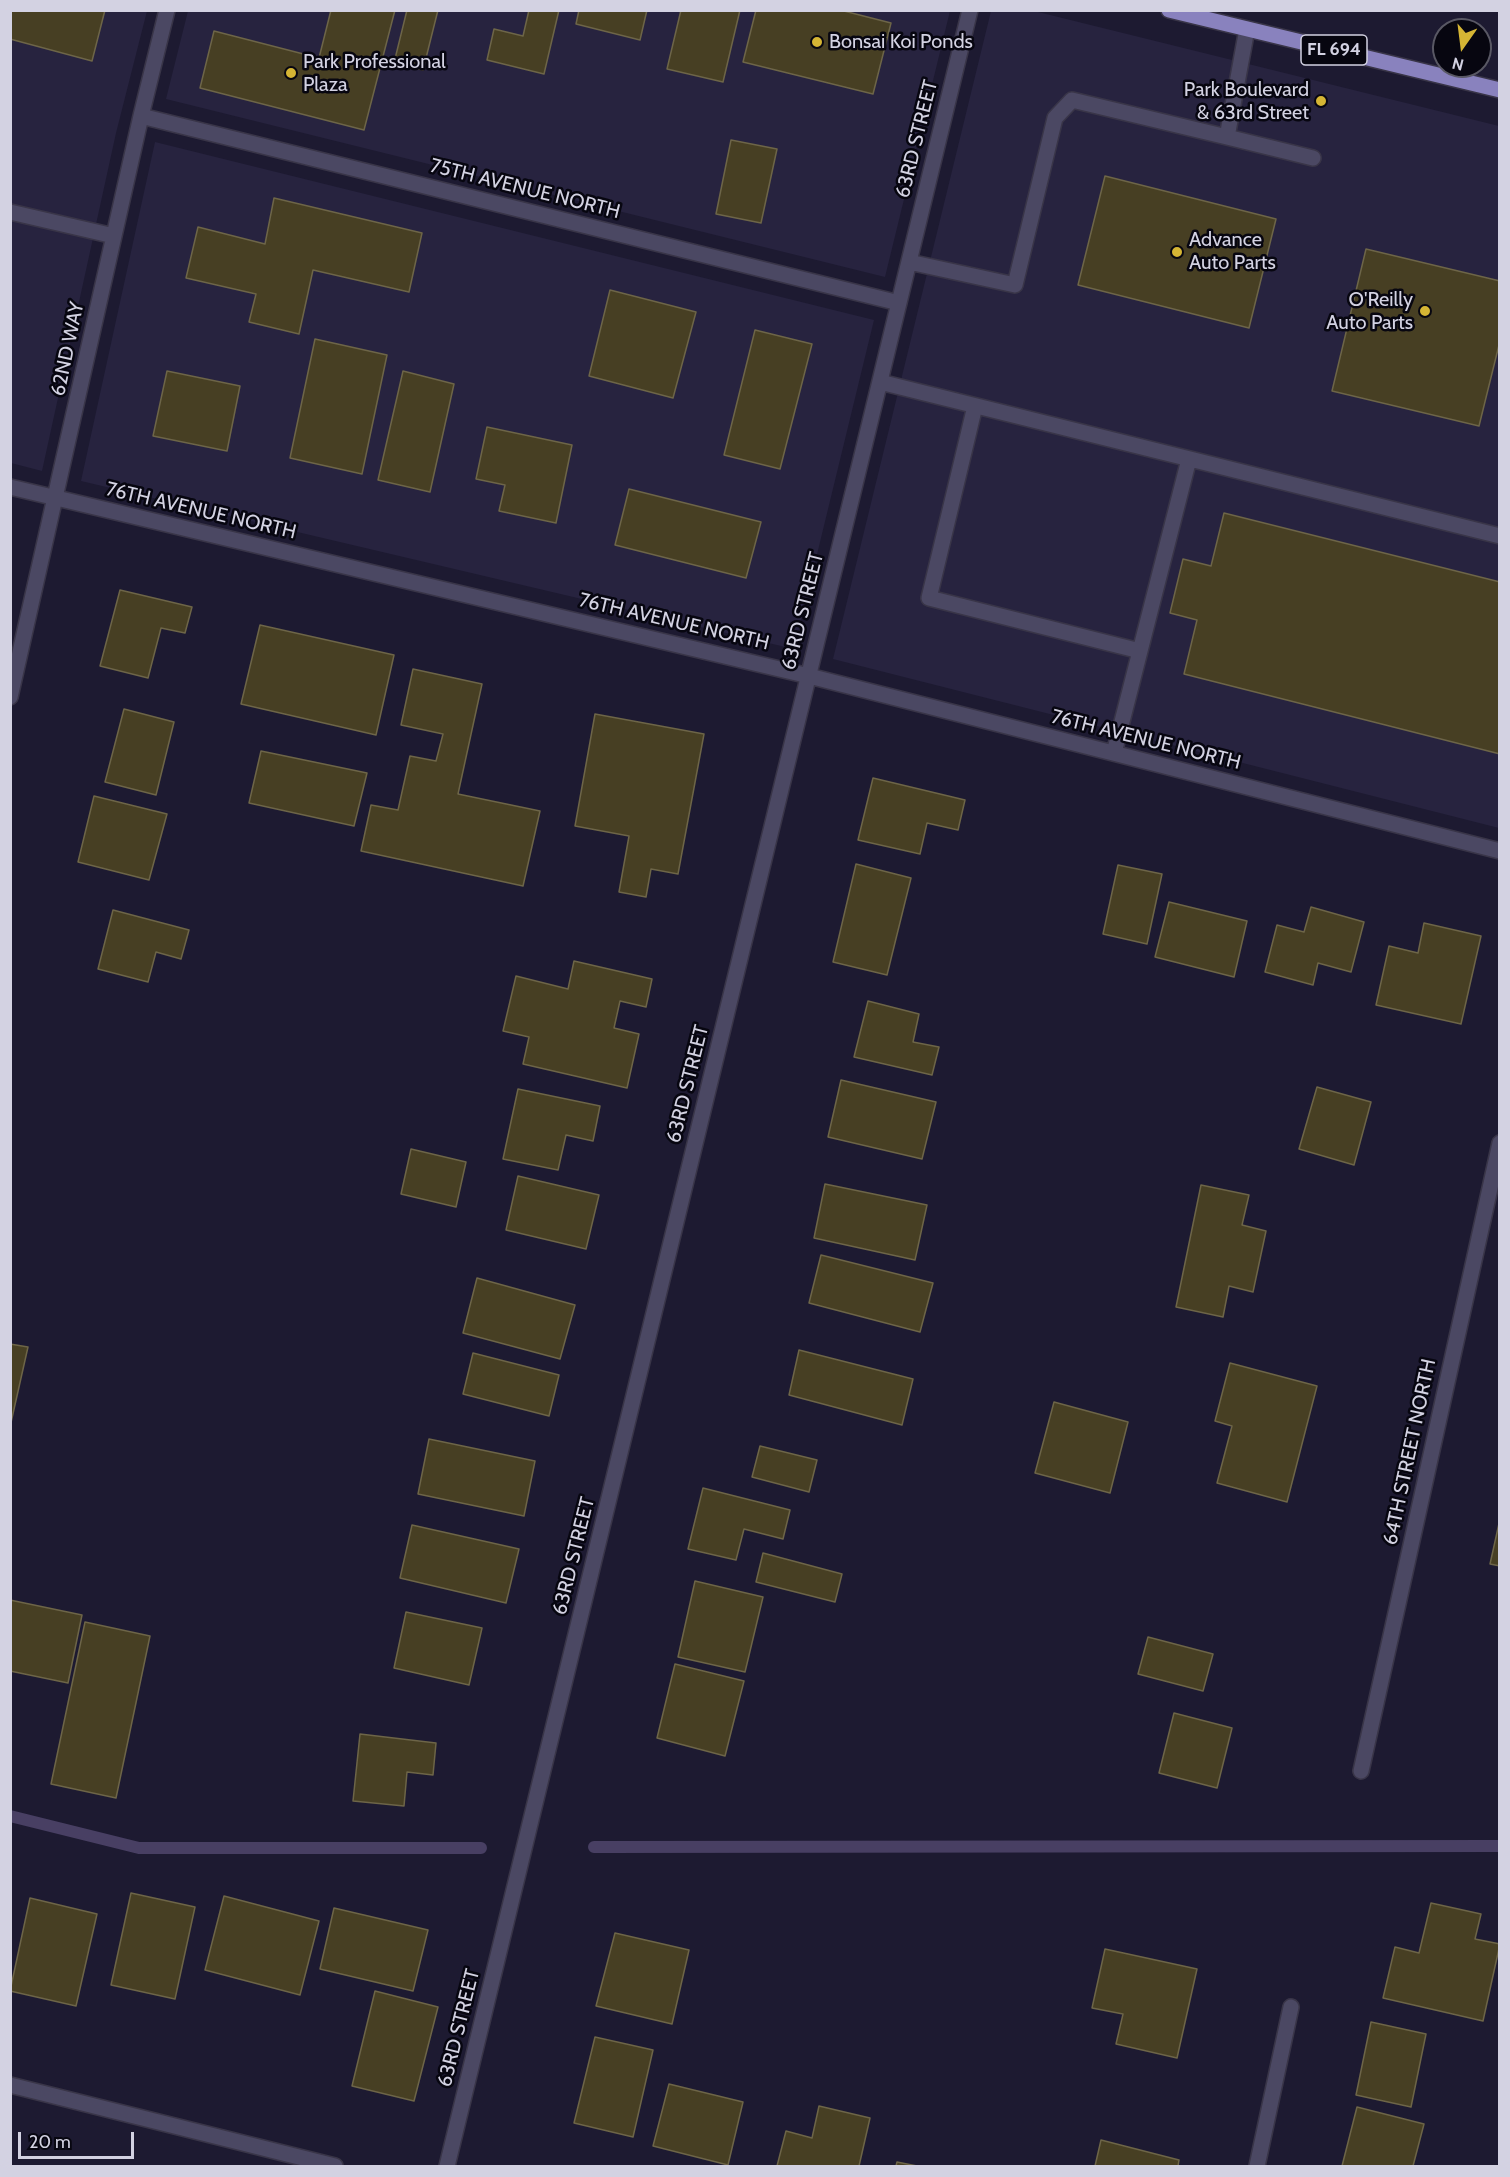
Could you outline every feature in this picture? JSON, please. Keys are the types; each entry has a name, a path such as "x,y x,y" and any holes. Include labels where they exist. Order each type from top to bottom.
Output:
{"main road":[{"name":"FL 694","path":"1169,10 1500,90"}],"street":[{"name":"62ND WAY","path":"10,697 167,10"},
{"name":"63RD STREET","path":"447,2166 970,10"},
{"path":"1227,137 1247,29"},
{"path":"909,262 1015,285 1055,118 1072,100 1313,158"},
{"name":"75TH AVENUE NORTH","path":"141,116 899,303"},
{"path":"10,212 114,236"},
{"path":"880,382 1500,536"},
{"path":"975,406 929,598 1140,651"},
{"path":"1114,753 1189,459"},
{"name":"76TH AVENUE NORTH","path":"10,487 809,676 1500,851"},
{"name":"64TH STREET NORTH","path":"1361,1771 1500,1143"},
{"path":"1257,2166 1291,2007"},
{"path":"10,2085 335,2166"}],"shaded area":[{"path":"10,11 147,11 116,133 42,471 11,463"},
{"path":"188,11 950,11 885,277 166,99"},
{"path":"991,11 1034,11 1499,126 1499,828 833,659"},
{"path":"155,142 874,320 794,649 81,481"}],"building":[{"path":"10,10 105,10 92,61 10,39"},
{"name":"Park Professional Plaza","path":"331,10 395,10 364,130 200,88 214,31 319,58"},
{"path":"407,10 438,10 423,70 394,63"},
{"path":"529,10 559,10 544,74 487,60 494,29 523,36"},
{"path":"579,10 647,10 640,40 576,24"},
{"path":"681,10 740,10 723,82 667,69"},
{"name":"Bonsai Koi Ponds","path":"756,10 840,10 891,23 873,94 743,62"},
{"path":"731,140 777,149 761,223 716,214"},
{"name":"Advance Auto Parts","path":"1105,176 1276,219 1249,328 1078,285"},
{"path":"274,198 422,233 409,292 313,270 299,334 249,322 256,294 186,278 198,227 265,244"},
{"name":"O'Reilly Auto Parts","path":"1366,249 1500,281 1500,341 1479,426 1332,391"},
{"path":"610,290 696,312 673,398 589,376"},
{"path":"755,330 812,344 780,469 724,455"},
{"path":"315,339 387,355 362,474 290,458"},
{"path":"167,371 240,386 227,451 153,436"},
{"path":"403,371 454,384 430,492 378,480"},
{"path":"487,427 572,445 556,523 499,511 505,485 476,479"},
{"path":"629,489 761,522 746,578 615,545"},
{"path":"1224,513 1500,582 1500,754 1184,674 1197,620 1170,613 1183,559 1211,566"},
{"path":"120,590 192,607 185,633 161,628 148,678 100,666"},
{"path":"260,625 394,655 376,735 241,704"},
{"path":"413,669 482,684 458,794 540,811 523,886 361,851 371,805 398,810 410,756 436,761 443,734 401,725"},
{"path":"124,709 174,722 156,795 105,782"},
{"path":"595,714 704,734 678,874 651,869 646,897 619,892 629,836 575,826"},
{"path":"261,751 367,773 354,826 249,803"},
{"path":"873,778 965,800 958,830 927,823 920,854 858,840"},
{"path":"94,796 167,814 149,880 78,862"},
{"path":"856,864 911,878 887,975 833,962"},
{"path":"1118,865 1162,874 1147,944 1103,934"},
{"path":"1169,902 1247,921 1234,977 1155,957"},
{"path":"1311,907 1364,922 1351,972 1318,963 1313,985 1265,972 1277,925 1304,932"},
{"path":"113,910 189,930 181,959 156,952 148,982 98,969"},
{"path":"1424,923 1481,936 1461,1024 1376,1005 1389,946 1418,953"},
{"path":"574,961 652,979 646,1007 620,1001 614,1028 639,1034 627,1088 523,1064 529,1037 503,1031 516,976 568,989"},
{"path":"868,1001 919,1014 913,1042 939,1047 932,1075 854,1057"},
{"path":"841,1080 936,1102 922,1159 828,1137"},
{"path":"1317,1087 1371,1102 1354,1165 1299,1149"},
{"path":"518,1089 600,1106 593,1141 566,1135 558,1170 503,1159"},
{"path":"411,1149 466,1162 456,1207 401,1194"},
{"path":"518,1176 599,1195 586,1249 506,1230"},
{"path":"825,1184 927,1205 915,1260 814,1238"},
{"path":"1201,1185 1249,1195 1242,1225 1266,1231 1253,1292 1229,1286 1223,1317 1176,1307"},
{"path":"821,1255 933,1283 920,1332 809,1303"},
{"path":"477,1278 575,1305 560,1359 463,1333"},
{"path":"10,1344 28,1347 10,1427"},
{"path":"799,1350 913,1379 902,1425 789,1395"},
{"path":"473,1353 559,1375 549,1416 463,1394"},
{"path":"1230,1363 1317,1386 1287,1502 1217,1483 1232,1426 1215,1421"},
{"path":"1054,1402 1128,1422 1110,1493 1035,1473"},
{"path":"429,1439 535,1461 524,1516 418,1494"},
{"path":"760,1446 817,1460 809,1492 752,1477"},
{"path":"703,1488 790,1510 783,1539 744,1529 736,1560 688,1549"},
{"path":"1500,1519 1500,1566 1490,1564"},
{"path":"412,1525 519,1549 506,1603 400,1578"},
{"path":"763,1553 842,1574 835,1602 756,1582"},
{"path":"695,1581 763,1597 745,1672 678,1657"},
{"path":"10,1600 82,1615 68,1683 10,1671"},
{"path":"406,1612 482,1628 469,1685 394,1668"},
{"path":"85,1622 150,1636 116,1798 51,1784"},
{"path":"1148,1637 1213,1654 1203,1691 1138,1674"},
{"path":"675,1664 744,1681 725,1756 657,1738"},
{"path":"1174,1713 1232,1728 1217,1788 1159,1773"},
{"path":"360,1734 436,1743 433,1775 407,1772 404,1806 353,1801"},
{"path":"131,1893 195,1907 175,1999 111,1985"},
{"path":"224,1896 319,1921 300,1995 205,1970"},
{"path":"30,1898 97,1914 76,2006 10,1991"},
{"path":"1431,1903 1481,1914 1475,1939 1500,1944 1483,2021 1383,1998 1395,1947 1419,1953"},
{"path":"334,1908 428,1930 413,1991 320,1969"},
{"path":"615,1933 689,1950 672,2024 596,2006"},
{"path":"1105,1949 1197,1969 1177,2058 1116,2044 1123,2014 1092,2008"},
{"path":"375,1991 438,2007 414,2101 352,2086"},
{"path":"1371,2022 1426,2034 1411,2107 1356,2095"},
{"path":"595,2037 653,2050 633,2137 574,2123"},
{"path":"669,2084 743,2102 728,2165 653,2146"},
{"path":"819,2106 870,2118 859,2166 777,2166 786,2131 812,2138"},
{"path":"1357,2107 1424,2124 1413,2166 1342,2166"},
{"path":"1101,2140 1179,2160 1178,2166 1095,2166"},
{"path":"897,2162 917,2166 896,2166"}],"waterway":[{"path":"10,1816 139,1848 481,1848"},
{"path":"594,1847 1500,1846"}],"place":[{"name":"Bonsai Koi Ponds","path":"817,42"},
{"name":"Park Professional Plaza","path":"291,73"},
{"name":"Park Boulevard & 63rd Street","path":"1321,101"},
{"name":"Advance Auto Parts","path":"1177,252"},
{"name":"O'Reilly Auto Parts","path":"1425,311"}]}
